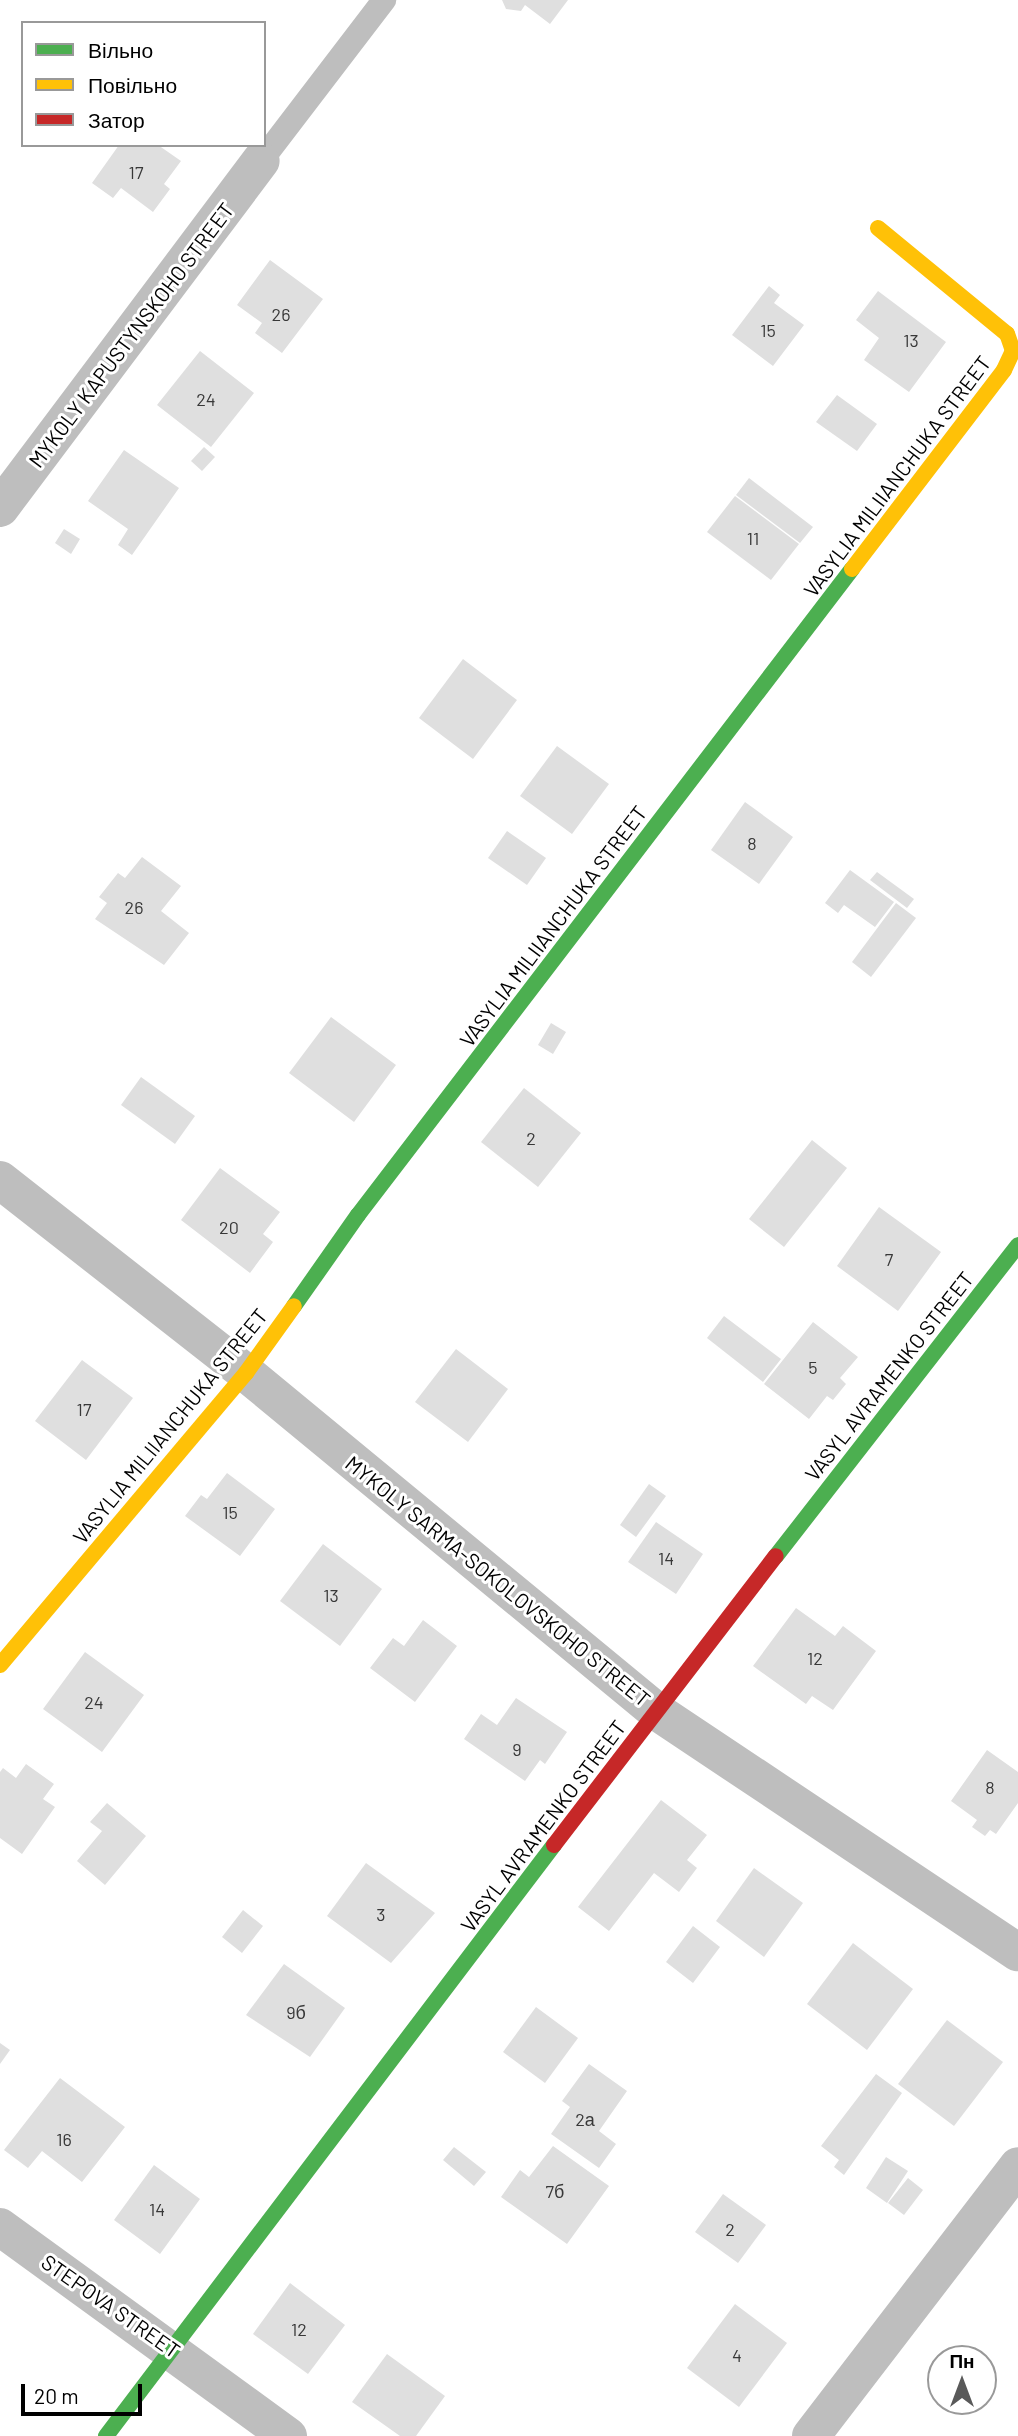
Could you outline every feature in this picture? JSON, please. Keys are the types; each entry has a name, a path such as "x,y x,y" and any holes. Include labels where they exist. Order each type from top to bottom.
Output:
{"street":[{"name":"MYKOLY KAPUSTYNSKOHO STREET","path":"0,508 261,161"},
{"name":"VASYLIA MILIIANCHUKA STREET","path":"0,1665 246,1373 358,1215 1010,360 1013,351 1007,334 878,228"},
{"name":"MYKOLY SARMA-SOKOLOVSKOHO STREET","path":"0,1180 246,1373 656,1711 1018,1952"},
{"name":"VASYL AVRAMENKO STREET","path":"106,2436 175,2350 656,1711 1018,1245"},
{"path":"811,2436 1018,2166"},
{"name":"STEPOVA STREET","path":"0,2227 175,2350 288,2436"}],"lane":[{"path":"261,161 384,0"}],"building":[{"path":"502,0 568,0 550,24 525,5 521,11 506,9"},
{"path":"118,147 161,147 181,161 164,184 170,189 153,212 121,188 113,198 92,183"},
{"path":"270,260 323,299 282,353 255,333 262,323 237,305"},
{"path":"769,286 780,295 774,303 804,325 773,366 732,335"},
{"path":"878,291 946,342 909,392 864,360 879,338 856,320"},
{"path":"200,351 254,393 211,447 157,405"},
{"path":"837,395 877,424 857,451 816,422"},
{"path":"204,447 215,457 202,471 191,461"},
{"path":"124,450 179,488 132,555 118,545 128,529 88,501"},
{"path":"749,478 813,527 800,543 736,495"},
{"path":"735,496 799,544 771,580 707,532"},
{"path":"64,529 80,539 71,554 55,543"},
{"path":"463,659 517,700 473,759 419,718"},
{"path":"557,746 609,784 572,834 520,796"},
{"path":"745,802 793,837 759,884 711,850"},
{"path":"507,831 546,858 527,885 488,858"},
{"path":"142,857 181,886 161,911 189,933 164,965 95,919 107,903 99,897 118,873 125,878"},
{"path":"850,870 894,902 875,927 844,905 838,913 825,903"},
{"path":"877,872 914,899 907,908 870,880"},
{"path":"896,903 916,918 871,977 852,962"},
{"path":"331,1017 396,1065 354,1122 289,1073"},
{"path":"551,1023 566,1032 553,1054 538,1045"},
{"path":"141,1077 195,1116 175,1144 121,1105"},
{"path":"524,1088 581,1133 538,1187 481,1142"},
{"path":"812,1140 847,1168 784,1247 749,1219"},
{"path":"220,1168 280,1212 263,1234 273,1242 250,1273 181,1220"},
{"path":"879,1207 941,1252 898,1311 837,1266"},
{"path":"724,1316 781,1359 763,1382 707,1338"},
{"path":"813,1322 858,1357 840,1378 846,1384 833,1400 827,1396 809,1419 764,1384"},
{"path":"456,1349 508,1389 468,1442 415,1402"},
{"path":"82,1360 133,1398 86,1460 35,1421"},
{"path":"227,1473 275,1509 240,1556 185,1516 201,1495 207,1499"},
{"path":"649,1484 666,1496 636,1537 620,1525"},
{"path":"656,1522 703,1554 676,1594 628,1562"},
{"path":"323,1544 382,1589 340,1646 280,1601"},
{"path":"796,1608 835,1636 843,1626 876,1651 833,1710 812,1696 806,1704 753,1666"},
{"path":"423,1620 457,1646 415,1702 370,1668 393,1638 404,1646"},
{"path":"85,1652 144,1695 102,1752 43,1709"},
{"path":"516,1698 567,1732 545,1764 540,1760 525,1781 464,1739 481,1714 497,1725"},
{"path":"987,1750 1018,1772 1018,1803 996,1834 990,1830 985,1836 972,1827 977,1820 951,1801"},
{"path":"26,1764 54,1784 43,1799 55,1807 22,1854 0,1838 0,1772 3,1768 16,1778"},
{"path":"661,1800 707,1835 687,1860 697,1868 679,1892 654,1873 609,1931 578,1907"},
{"path":"107,1803 146,1836 105,1885 77,1861 102,1831 90,1822"},
{"path":"366,1863 435,1913 391,1963 327,1916"},
{"path":"754,1868 803,1903 764,1957 716,1921"},
{"path":"243,1910 263,1926 242,1953 222,1937"},
{"path":"693,1926 720,1947 693,1983 666,1962"},
{"path":"853,1943 913,1989 867,2050 807,2004"},
{"path":"284,1964 345,2008 310,2057 246,2015"},
{"path":"536,2007 578,2038 545,2083 503,2052"},
{"path":"947,2020 1003,2062 954,2126 898,2084"},
{"path":"0,2043 10,2050 0,2064"},
{"path":"589,2064 627,2091 599,2131 616,2144 599,2168 551,2134 570,2107 562,2101"},
{"path":"876,2074 902,2093 844,2175 834,2167 839,2160 821,2146"},
{"path":"60,2078 125,2127 82,2182 42,2151 28,2168 4,2150"},
{"path":"553,2146 609,2186 567,2244 501,2197 520,2170 529,2177"},
{"path":"454,2147 486,2172 474,2186 443,2160"},
{"path":"886,2157 908,2171 887,2203 866,2188"},
{"path":"154,2165 200,2199 160,2254 114,2220"},
{"path":"908,2178 923,2190 904,2215 888,2203"},
{"path":"723,2194 766,2225 738,2263 695,2232"},
{"path":"290,2283 345,2325 308,2374 253,2334"},
{"path":"735,2304 787,2343 739,2407 687,2368"},
{"path":"387,2354 445,2396 416,2436 400,2436 352,2402"}],"traffic: fast":[{"path":"294,1306 358,1215 852,569"},
{"path":"776,1556 1018,1245"},
{"path":"106,2436 554,1845"}],"traffic: slow":[{"path":"852,569 1004,370 1013,351 1007,334 878,228"},
{"path":"0,1665 246,1373 294,1306"}],"traffic: jam":[{"path":"554,1845 776,1556"}]}
